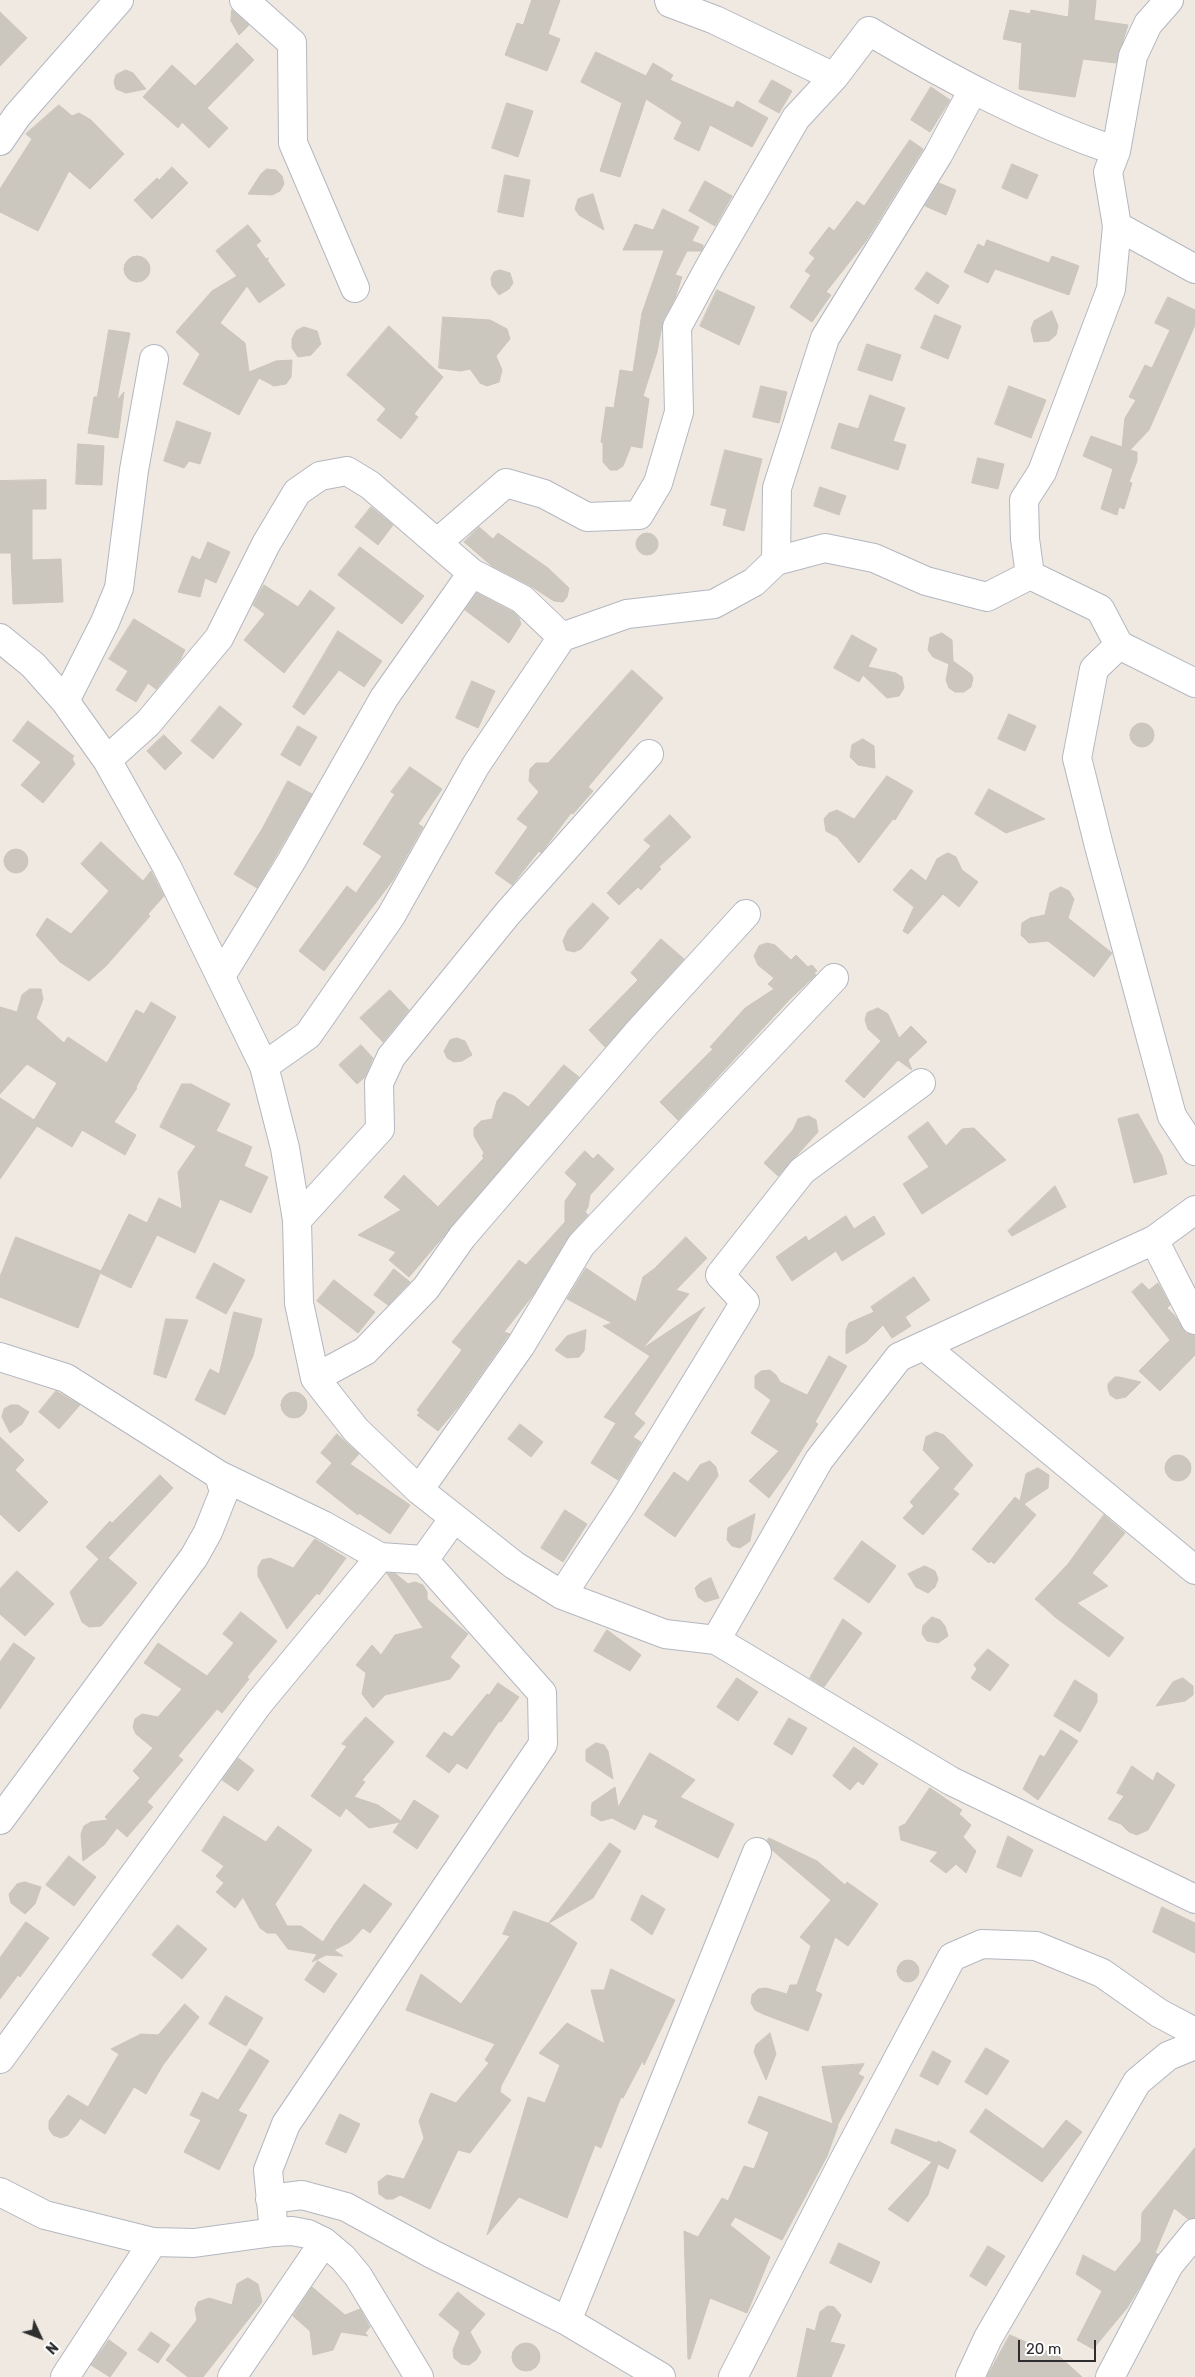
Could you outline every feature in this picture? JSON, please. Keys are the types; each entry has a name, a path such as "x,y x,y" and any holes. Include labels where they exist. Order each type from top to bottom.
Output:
{"street":[{"path":"0,141 17,116 119,0"},
{"path":"244,0 292,43 293,143 355,288"},
{"path":"669,0 670,3 715,20 834,76"},
{"path":"1030,575 1025,539 1024,500 1042,472 1111,289 1117,226 1108,172 1116,151 1133,56 1148,24 1169,0"},
{"path":"438,542 506,483 544,494 587,517 639,516 658,483 679,412 677,327 796,118 834,76 869,31 972,90 1071,136 1116,151"},
{"path":"776,561 776,488 824,338 938,155 972,90"},
{"path":"1117,226 1195,269"},
{"path":"65,700 105,622 118,588 134,470 154,359"},
{"path":"107,760 148,723 219,638 266,544 297,492 320,476 347,471 370,486 438,542 472,573 522,599 562,637"},
{"path":"264,1066 308,1035 391,916 476,765 562,637 627,614 714,604 754,582 776,561 825,548 874,558 926,581 987,597 1030,575"},
{"path":"221,976 292,860 384,698 472,573"},
{"path":"1030,575 1100,609 1119,645 1195,683"},
{"path":"0,638 33,665 65,700 107,760 167,867 264,1066 285,1148 297,1220 299,1303 315,1378 356,1430 419,1490 514,1565 562,1595 665,1634 716,1640 951,1781 1195,1899"},
{"path":"1119,645 1094,670 1077,758 1098,846 1172,1116 1195,1150"},
{"path":"297,1220 380,1129 379,1083 391,1057 508,913 649,754"},
{"path":"315,1378 365,1351 426,1288 469,1230 640,1030 746,914"},
{"path":"419,1490 521,1344 581,1245 834,978"},
{"path":"562,1595 623,1502 744,1302 720,1275 802,1170 921,1083"},
{"path":"716,1640 819,1460 899,1357 1154,1240 1193,1207"},
{"path":"1154,1240 1195,1320"},
{"path":"924,1346 1195,1570"},
{"path":"0,1357 66,1378 219,1475 324,1526 380,1556 424,1560 542,1693 543,1744 286,2124 268,2170 274,2232"},
{"path":"0,1820 194,1557 208,1532 224,1492 219,1475"},
{"path":"424,1560 454,1518"},
{"path":"0,2060 259,1703 380,1556"},
{"path":"567,2321 757,1852"},
{"path":"732,2377 847,2154 952,1957 982,1944 1036,1946 1102,1973 1159,2013 1195,2032"},
{"path":"970,2377 988,2338 1137,2082 1168,2056 1195,2045"},
{"path":"0,2192 45,2215 153,2242 194,2242 292,2231 308,2234 324,2242 343,2258 358,2276 411,2373"},
{"path":"270,2199 302,2195 346,2207 432,2254 567,2321 661,2377"},
{"path":"1110,2377 1169,2265 1195,2233"},
{"path":"65,2377 153,2242"},
{"path":"232,2377 324,2242"}],"building":[{"path":"532,0 560,0 548,34 560,39 547,71 505,55 517,23 523,25"},
{"path":"1070,0 1096,0 1094,20 1128,25 1116,63 1083,59 1075,97 1019,89 1022,43 1003,39 1010,10 1030,14 1031,10 1068,17"},
{"path":"232,10 249,25 239,35 231,21"},
{"path":"0,12 27,38 0,66"},
{"path":"237,43 254,60 207,108 228,128 209,148 182,122 178,128 143,97 172,65 195,86"},
{"path":"596,52 646,76 653,63 673,75 670,80 733,108 737,101 768,118 752,147 710,125 699,151 674,139 682,122 646,99 620,177 600,171 622,103 581,82"},
{"path":"126,70 133,73 146,89 126,93 116,89 114,82 116,75"},
{"path":"772,80 792,91 779,113 759,102"},
{"path":"931,87 950,100 930,132 911,120"},
{"path":"507,103 533,111 518,157 492,148"},
{"path":"59,105 72,116 79,113 91,120 124,154 90,189 69,171 38,231 0,212 0,189 32,139 26,134"},
{"path":"910,140 923,149 866,241 826,292 831,295 812,322 790,307 811,275 805,271 815,258 809,253 829,227 834,231 857,201 864,206"},
{"path":"1012,164 1038,175 1027,199 1002,188"},
{"path":"172,167 188,183 152,219 134,200 157,178 159,180"},
{"path":"267,169 276,170 282,176 284,184 280,191 272,195 248,194 261,174"},
{"path":"505,175 530,180 523,217 498,212"},
{"path":"705,181 732,196 715,226 689,211"},
{"path":"939,183 956,190 946,215 925,206"},
{"path":"593,194 604,230 579,215 575,209 578,199"},
{"path":"663,209 699,227 692,241 703,245 703,248 701,251 687,251 675,275 682,277 675,298 663,320 657,352 643,396 649,399 642,448 631,446 623,466 617,470 610,470 603,462 603,443 601,442 606,407 614,408 620,370 633,372 642,313 664,250 623,250 635,224 653,230"},
{"path":"248,225 261,241 256,245 266,259 269,258 267,260 285,285 259,303 247,286 220,323 245,343 249,372 276,361 292,360 291,377 286,384 274,386 259,378 239,415 183,384 200,354 176,332 212,291 237,276 216,251"},
{"path":"987,240 1049,263 1052,256 1079,266 1069,295 995,269 988,283 964,272 978,244 984,247"},
{"path":"137,256 146,260 150,269 146,278 137,282 128,278 124,269 128,260"},
{"path":"500,270 510,273 513,283 509,289 499,295 492,286 491,278 494,272"},
{"path":"927,272 949,286 938,304 915,289"},
{"path":"717,290 755,307 739,345 700,326"},
{"path":"1168,297 1195,310 1195,325 1149,430 1130,450 1137,452 1137,461 1129,482 1132,483 1124,509 1119,507 1117,515 1101,509 1113,469 1083,456 1091,436 1122,447 1125,418 1136,400 1129,397 1145,365 1152,368 1170,330 1155,323"},
{"path":"1052,311 1058,326 1056,335 1049,341 1034,342 1031,329 1034,321"},
{"path":"935,315 961,326 948,359 921,348"},
{"path":"443,317 490,320 507,329 510,339 496,356 502,370 499,382 487,386 480,383 470,369 460,371 439,368"},
{"path":"389,326 443,377 414,414 418,417 401,439 377,420 386,409 347,375"},
{"path":"304,327 317,331 321,344 311,355 298,357 292,348 292,339 296,331"},
{"path":"109,330 130,333 117,400 124,392 118,438 88,433 94,397 97,397"},
{"path":"867,344 901,355 892,381 858,370"},
{"path":"761,386 787,392 779,423 753,417"},
{"path":"1009,386 1046,400 1031,438 995,424"},
{"path":"870,395 905,408 893,441 906,445 898,470 831,448 839,423 858,429"},
{"path":"177,421 211,433 200,464 189,461 184,468 164,461"},
{"path":"78,444 104,446 102,485 76,484"},
{"path":"725,450 762,459 744,531 723,525 727,509 711,505"},
{"path":"978,458 1004,464 998,489 972,483"},
{"path":"46,480 46,509 32,509 32,560 61,559 63,602 13,604 11,553 0,553 0,481"},
{"path":"820,487 846,496 839,515 814,506"},
{"path":"371,507 393,525 378,545 355,527"},
{"path":"479,527 493,539 498,533 548,568 569,588 567,597 563,602 554,601 529,585 492,566 464,542"},
{"path":"647,533 655,536 658,544 655,552 647,555 639,552 636,544 639,536"},
{"path":"208,542 230,552 216,583 205,578 200,597 178,592 192,556 200,560"},
{"path":"360,547 424,596 402,624 338,575"},
{"path":"264,585 298,607 310,590 335,608 284,673 244,640 265,614 253,605"},
{"path":"477,593 513,612 519,618 521,624 509,643 465,610"},
{"path":"134,619 185,650 180,660 156,689 148,683 136,702 116,690 128,671 109,659"},
{"path":"338,631 382,661 364,687 339,670 304,715 293,707"},
{"path":"942,633 952,640 953,661 971,674 973,678 971,687 964,692 955,692 949,688 946,680 949,664 933,657 928,650 930,638"},
{"path":"852,635 877,649 868,667 896,673 902,677 904,688 899,696 887,698 863,675 859,682 834,668"},
{"path":"632,670 663,698 588,787 593,791 573,814 571,813 541,853 539,851 512,885 495,873 528,827 517,819 539,792 529,781 530,769 536,763 548,763"},
{"path":"472,681 495,691 478,728 456,718"},
{"path":"220,706 242,724 213,759 191,741"},
{"path":"1009,714 1036,726 1025,751 998,739"},
{"path":"28,721 74,756 72,759 75,764 43,803 21,785 41,762 13,741"},
{"path":"1142,723 1147,724 1153,730 1153,740 1147,746 1142,747 1137,746 1131,740 1130,735 1131,730 1137,724"},
{"path":"298,726 317,737 300,766 281,755"},
{"path":"164,735 182,753 165,770 147,751"},
{"path":"863,739 874,746 875,768 858,765 850,757 852,745"},
{"path":"410,767 442,789 418,824 423,827 393,880 324,971 299,951 347,886 356,893 382,856 363,844 395,794 391,792"},
{"path":"887,776 913,791 895,820 893,819 859,863 837,837 826,831 824,819 829,813 837,810 854,819"},
{"path":"288,781 312,794 257,888 234,874 262,829"},
{"path":"989,789 1045,819 1006,833 975,814"},
{"path":"670,815 691,837 659,867 661,869 641,890 638,887 619,905 607,893 651,846 644,840"},
{"path":"101,842 143,881 151,871 164,896 148,914 150,916 106,966 89,981 60,962 36,935 47,918 71,934 109,891 81,864"},
{"path":"16,849 25,852 28,861 25,870 16,873 7,870 4,861 7,852"},
{"path":"948,853 956,857 962,870 978,882 959,907 943,894 908,934 903,931 914,907 893,890 911,869 926,881 937,859"},
{"path":"1061,887 1069,891 1074,899 1068,918 1112,953 1094,977 1048,941 1029,943 1021,935 1022,923 1030,918 1045,915 1050,893"},
{"path":"593,903 609,918 581,949 574,952 566,950 563,941 568,930"},
{"path":"661,939 684,959 605,1047 589,1030 638,980 631,973"},
{"path":"767,943 775,945 791,960 796,955 808,967 812,965 817,971 814,973 816,975 790,999 678,1120 660,1102 713,1049 710,1047 745,1008 774,989 768,984 774,978 758,965 754,956 759,946"},
{"path":"30,989 41,989 43,999 36,1018 64,1043 68,1037 107,1063 136,1010 144,1014 151,1002 176,1017 137,1088 114,1122 136,1135 125,1155 82,1130 72,1147 37,1126 0,1179 0,1098 34,1120 57,1083 27,1064 0,1094 0,1007 17,1012 22,995"},
{"path":"390,990 409,1010 383,1042 360,1018"},
{"path":"878,1008 888,1014 899,1038 911,1026 927,1042 908,1060 912,1070 898,1060 864,1098 845,1081 881,1041 868,1029 865,1020 867,1013"},
{"path":"457,1038 465,1041 472,1055 462,1061 454,1062 447,1058 444,1051 450,1040"},
{"path":"361,1045 373,1058 365,1077 357,1084 339,1065"},
{"path":"564,1065 579,1077 409,1277 389,1260 396,1252 358,1235 401,1210 384,1197 404,1175 438,1207 484,1158 482,1156 484,1153 474,1136 474,1128 481,1121 492,1119 497,1101 504,1092 514,1096 528,1107"},
{"path":"182,1084 191,1084 230,1104 216,1131 252,1147 244,1166 268,1177 251,1213 220,1199 195,1253 157,1235 131,1288 100,1273 129,1214 147,1223 159,1198 182,1209 178,1172 196,1146 160,1127"},
{"path":"1138,1114 1162,1156 1167,1174 1134,1183 1118,1119"},
{"path":"809,1116 816,1120 818,1132 778,1176 764,1163 793,1130 798,1119"},
{"path":"928,1122 946,1146 962,1129 974,1128 1006,1160 922,1214 903,1184 929,1167 908,1137"},
{"path":"585,1151 593,1159 598,1154 614,1169 590,1195 585,1212 588,1215 568,1237 533,1295 504,1332 510,1334 458,1407 438,1431 417,1415 420,1413 417,1410 462,1350 452,1342 519,1260 526,1265 565,1222 565,1201 577,1184 565,1173"},
{"path":"1055,1186 1066,1207 1012,1236 1008,1231"},
{"path":"846,1216 854,1229 874,1216 885,1234 842,1261 836,1251 792,1281 776,1257 806,1236 808,1241"},
{"path":"16,1237 101,1271 78,1328 0,1297 0,1277"},
{"path":"686,1237 707,1258 676,1290 689,1294 642,1349 705,1307 634,1414 645,1423 633,1437 641,1442 618,1480 591,1463 616,1423 604,1417 650,1356 603,1326 612,1323 567,1299 586,1268 636,1302 643,1277 654,1269"},
{"path":"214,1263 245,1280 226,1314 196,1298"},
{"path":"394,1269 410,1282 388,1305 374,1295"},
{"path":"914,1277 930,1300 905,1317 911,1326 892,1338 883,1325 866,1342 846,1354 846,1330 849,1323 874,1312 871,1307"},
{"path":"334,1280 375,1312 358,1333 317,1301"},
{"path":"1142,1283 1149,1290 1158,1283 1170,1305 1167,1308 1175,1316 1186,1333 1195,1336 1195,1355 1160,1391 1139,1371 1170,1340 1132,1292"},
{"path":"234,1312 262,1319 253,1356 225,1415 195,1400 210,1369 219,1374"},
{"path":"166,1319 188,1320 166,1378 154,1374"},
{"path":"586,1330 584,1351 579,1357 567,1358 555,1350 567,1336"},
{"path":"829,1356 847,1366 815,1422 818,1424 769,1498 749,1481 779,1451 751,1433 771,1400 755,1388 755,1376 761,1371 770,1370 780,1382 807,1395"},
{"path":"1115,1377 1141,1382 1126,1397 1116,1399 1110,1395 1108,1389 1108,1384"},
{"path":"56,1391 80,1405 59,1429 39,1412"},
{"path":"294,1392 303,1396 307,1405 303,1414 294,1418 285,1414 281,1405 285,1396"},
{"path":"11,1405 18,1405 29,1412 22,1424 10,1433 2,1417 4,1409"},
{"path":"520,1424 543,1442 531,1457 508,1439"},
{"path":"936,1432 944,1435 973,1465 953,1489 959,1494 923,1535 903,1518 914,1506 910,1502 940,1468 923,1450 926,1437"},
{"path":"337,1434 359,1454 350,1464 410,1505 390,1534 359,1513 358,1515 316,1482 332,1463 321,1453"},
{"path":"0,1437 24,1460 15,1470 48,1502 19,1532 0,1514"},
{"path":"1178,1455 1187,1459 1191,1468 1187,1477 1178,1481 1169,1477 1165,1468 1169,1459"},
{"path":"710,1461 716,1467 718,1476 675,1537 644,1515 674,1472 688,1482 700,1465"},
{"path":"1038,1468 1049,1475 1048,1488 1024,1504 1036,1515 994,1564 991,1561 989,1563 972,1549 1015,1497 1020,1501 1026,1474"},
{"path":"160,1475 173,1488 108,1558 137,1583 101,1626 89,1627 82,1622 70,1592 99,1559 86,1547 110,1521 112,1523"},
{"path":"565,1510 587,1524 563,1562 541,1548"},
{"path":"755,1514 750,1541 740,1548 732,1546 727,1540 728,1528"},
{"path":"1104,1515 1125,1533 1092,1573 1108,1586 1077,1603 1124,1638 1109,1657 1055,1617 1035,1599 1068,1564"},
{"path":"315,1539 346,1558 319,1595 317,1593 287,1629 258,1576 258,1567 262,1560 270,1558 293,1568"},
{"path":"862,1541 896,1566 869,1603 834,1579"},
{"path":"925,1566 935,1571 938,1579 935,1587 928,1593 916,1587 908,1574"},
{"path":"17,1571 54,1604 25,1636 0,1614 0,1589"},
{"path":"387,1573 396,1574 408,1584 415,1582 423,1585 427,1592 427,1599 468,1634 450,1657 460,1666 450,1679 385,1695 373,1708 362,1694 366,1673 356,1665 372,1645 381,1655 395,1635 423,1628"},
{"path":"711,1578 719,1598 705,1602 698,1597 695,1588 700,1583"},
{"path":"241,1612 277,1641 247,1677 249,1679 222,1713 217,1709 178,1756 183,1760 147,1802 153,1807 127,1837 117,1828 104,1845 83,1861 81,1834 84,1826 91,1822 108,1820 105,1817 140,1778 133,1771 153,1748 136,1734 133,1727 135,1719 142,1714 158,1717 182,1689 144,1663 158,1643 207,1676 234,1643 223,1634"},
{"path":"932,1617 940,1620 945,1626 948,1636 938,1643 927,1641 922,1634 923,1626"},
{"path":"843,1619 862,1633 824,1687 810,1678"},
{"path":"607,1630 641,1655 630,1671 594,1651"},
{"path":"14,1643 35,1658 0,1709 0,1662"},
{"path":"988,1649 1009,1665 990,1691 971,1678 977,1669 974,1665"},
{"path":"737,1678 758,1692 738,1721 717,1707"},
{"path":"1183,1678 1193,1686 1193,1695 1185,1701 1156,1706 1173,1682"},
{"path":"1075,1680 1097,1694 1097,1702 1080,1732 1054,1716"},
{"path":"498,1683 519,1697 501,1722 499,1721 467,1769 457,1763 449,1773 426,1756 444,1732 452,1737"},
{"path":"366,1717 394,1742 362,1780 365,1782 354,1797 378,1805 401,1821 414,1800 439,1816 417,1849 393,1832 400,1822 369,1828 346,1808 340,1817 311,1796 347,1746 342,1744"},
{"path":"789,1718 807,1728 792,1755 774,1744"},
{"path":"1061,1730 1078,1741 1038,1800 1023,1789 1040,1755 1044,1757"},
{"path":"596,1743 604,1745 608,1751 613,1779 586,1761 586,1750"},
{"path":"854,1747 878,1764 863,1785 858,1781 850,1790 833,1776"},
{"path":"650,1753 695,1780 680,1797 734,1824 718,1858 655,1827 658,1820 643,1814 635,1830 612,1818 601,1821 591,1815 592,1803 615,1787 618,1807"},
{"path":"238,1758 254,1770 238,1791 222,1780"},
{"path":"1132,1766 1153,1781 1157,1772 1175,1785 1148,1830 1137,1835 1129,1832 1121,1824 1108,1819 1124,1796 1117,1793"},
{"path":"930,1788 962,1810 959,1814 971,1825 963,1837 976,1851 966,1873 956,1864 946,1873 930,1861 938,1852 901,1840 899,1827 905,1824"},
{"path":"224,1816 266,1842 278,1826 312,1850 275,1904 287,1926 301,1926 323,1942 364,1884 392,1904 370,1933 363,1928 350,1942 334,1950 343,1956 326,1955 312,1962 317,1954 288,1949 276,1933 267,1933 260,1928 243,1897 235,1908 216,1892 224,1883 216,1876 224,1866 202,1851"},
{"path":"1008,1836 1033,1850 1021,1877 997,1867"},
{"path":"769,1838 817,1861 845,1885 847,1882 878,1904 848,1946 835,1937 815,1991 822,1994 808,2031 763,2014 755,2010 751,2003 752,1995 758,1989 766,1988 787,1994 790,1985 797,1985 811,1946 800,1937 831,1900 772,1850 767,1841"},
{"path":"610,1843 621,1851 593,1898 549,1923"},
{"path":"69,1856 96,1877 74,1906 46,1885"},
{"path":"25,1882 41,1887 35,1904 25,1914 11,1903 9,1894 17,1884"},
{"path":"642,1895 665,1909 652,1935 631,1920"},
{"path":"1162,1907 1195,1923 1195,1953 1153,1932"},
{"path":"514,1911 550,1924 577,1943 501,2086 500,2092 511,2100 470,2153 458,2150 430,2209 400,2195 393,2199 386,2199 379,2194 378,2182 387,2175 404,2179 424,2138 419,2121 431,2093 456,2103 489,2063 485,2060 495,2044 406,2010 421,1974 461,2004 510,1936 503,1934"},
{"path":"26,1922 49,1938 20,1977 18,1975 0,1999 0,1958"},
{"path":"178,1925 207,1949 182,1979 152,1955"},
{"path":"904,1960 912,1960 919,1967 919,1975 912,1982 904,1982 897,1975 897,1967"},
{"path":"318,1961 337,1974 324,1993 305,1980"},
{"path":"611,1969 675,2000 644,2065 643,2060 623,2098 621,2097 601,2148 595,2145 567,2218 519,2197 487,2235 528,2097 545,2103 560,2065 539,2053 567,2023 605,2044 591,1990 604,1990"},
{"path":"226,1996 263,2018 246,2046 209,2024"},
{"path":"185,2004 199,2017 163,2065 146,2094 134,2087 105,2134 81,2119 86,2111 68,2135 61,2138 53,2135 49,2129 49,2121 68,2095 88,2107 119,2054 111,2049 141,2034 158,2035"},
{"path":"770,2033 776,2054 766,2080 754,2052 756,2045"},
{"path":"986,2048 1009,2061 987,2095 965,2082"},
{"path":"250,2049 269,2061 238,2111 247,2115 219,2170 184,2152 201,2120 190,2115 202,2092 218,2100"},
{"path":"933,2051 951,2061 938,2085 920,2076"},
{"path":"864,2064 858,2074 864,2077 837,2126 827,2156 782,2240 735,2217 730,2225 770,2257 747,2313 710,2298 690,2359 688,2359 684,2231 698,2237 722,2198 728,2201 744,2166 754,2169 769,2132 748,2123 759,2096 833,2124 822,2067"},
{"path":"986,2109 1043,2149 1066,2120 1082,2132 1042,2182 970,2132"},
{"path":"340,2114 360,2124 346,2153 326,2144"},
{"path":"896,2129 937,2143 938,2141 956,2150 948,2169 938,2164 928,2195 908,2222 888,2209 932,2162 891,2143"},
{"path":"1195,2148 1195,2218 1188,2219 1174,2208 1155,2253 1158,2254 1141,2285 1127,2308 1093,2349 1077,2340 1102,2291 1076,2274 1083,2255 1115,2272 1141,2241 1142,2213"},
{"path":"839,2243 880,2262 871,2283 830,2263"},
{"path":"988,2246 1005,2256 986,2286 970,2276"},
{"path":"248,2278 258,2284 262,2302 203,2377 188,2377 166,2360 197,2320 195,2309 198,2302 209,2298 232,2305 237,2284"},
{"path":"312,2287 345,2315 360,2309 370,2327 365,2333 368,2336 341,2332 333,2350 313,2355 310,2331 293,2316"},
{"path":"458,2292 485,2314 470,2332 481,2352 476,2360 469,2365 461,2364 454,2358 453,2350 460,2332 439,2315"},
{"path":"828,2306 834,2307 841,2315 830,2342 845,2345 831,2377 797,2377 807,2328 815,2331 820,2312"},
{"path":"151,2332 170,2345 158,2363 138,2350"},
{"path":"1010,2335 1060,2357 1082,2377 987,2377"},
{"path":"109,2340 127,2353 110,2377 91,2365"},
{"path":"526,2343 536,2347 540,2357 536,2367 526,2371 516,2367 512,2357 516,2347"}]}
